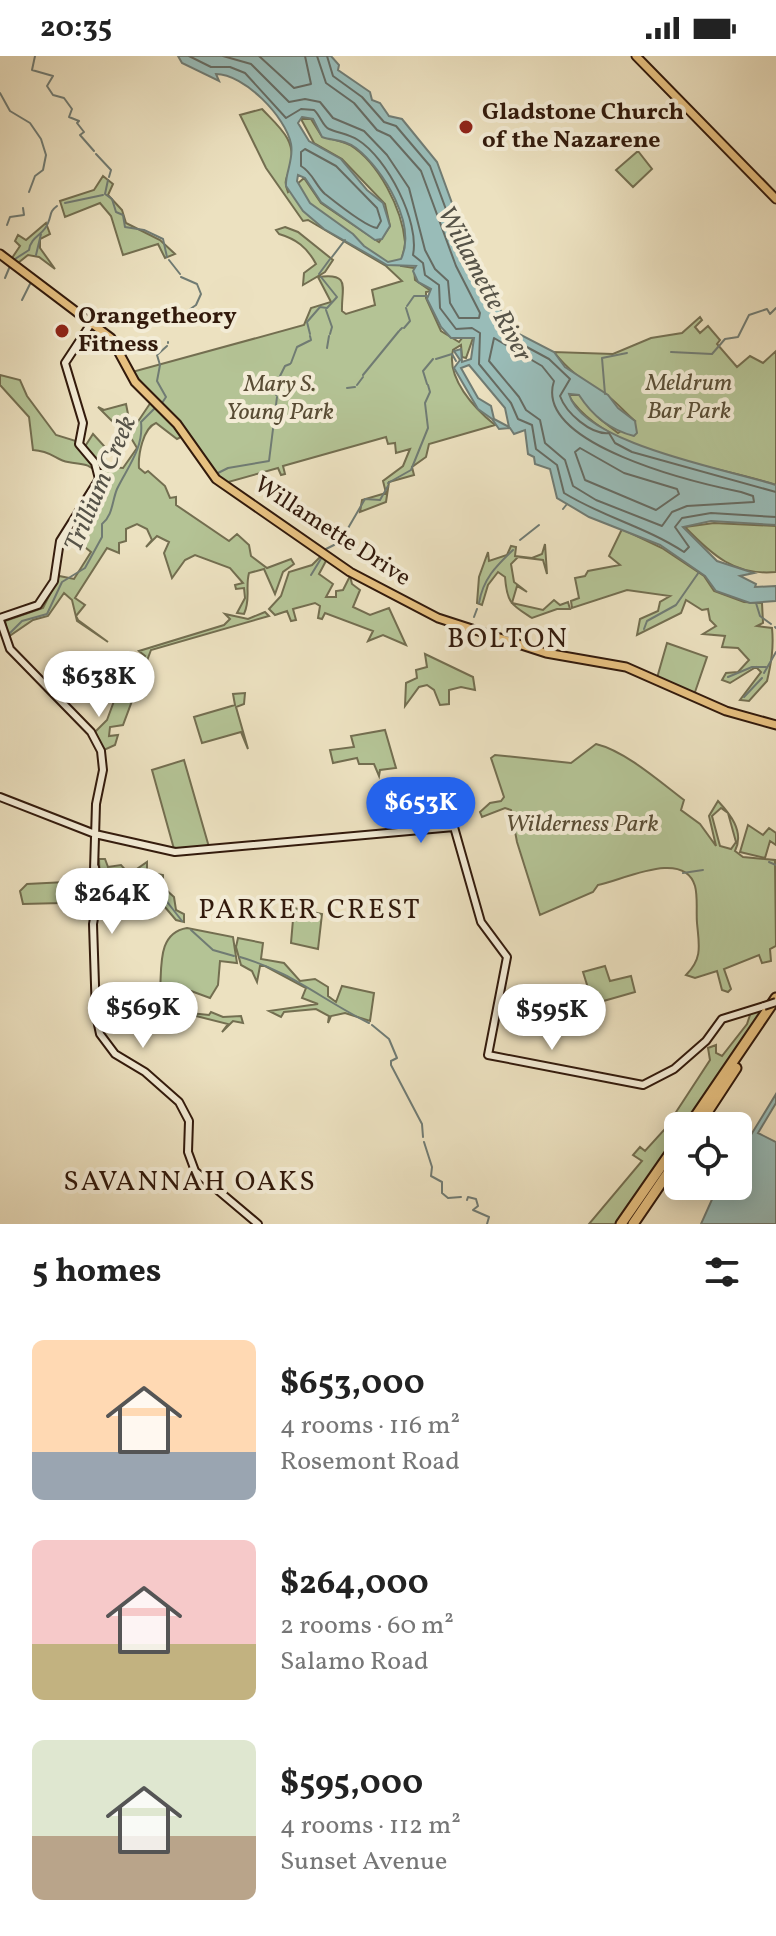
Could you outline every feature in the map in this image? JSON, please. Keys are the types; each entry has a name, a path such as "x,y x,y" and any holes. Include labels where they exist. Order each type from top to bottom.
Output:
{"highway":[{"path":"705,1112 776,1002"},
{"path":"621,1224 664,1162"},
{"path":"633,1224 664,1180"},
{"path":"658,1196 664,1185"}],"main road":[{"path":"639,59 776,199"},
{"name":"Willamette Drive","path":"0,254 114,341 135,382 182,430 209,473 355,576 447,621 555,655 619,665 728,712 776,725"},
{"path":"92,322 68,354 65,365 83,423 78,443 95,463 99,479 61,539 57,574 48,594 34,607 0,619 10,649 91,732 101,754 103,770 96,803 95,836 98,893 93,924 100,1024 108,1042 181,1100 191,1121 191,1152 197,1170 260,1224"},
{"path":"0,627 8,650 88,732 101,754"},
{"path":"0,797 95,836 178,852 454,827 481,920 507,958 488,1055 643,1085 674,1069 706,1041 722,1019 776,1002"}],"green space":[{"name":"Mary S. Young Park","path":"262,109 289,142 292,158 286,182 288,192 304,178 321,203 379,242 390,226 385,204 342,159 314,143 301,119 311,119 321,135 350,145 379,175 394,202 403,229 405,242 401,266 414,268 415,280 431,291 426,292 426,298 441,331 459,342 463,337 473,338 466,358 462,357 461,345 453,350 454,371 464,392 495,425 429,444 426,457 412,467 414,475 389,482 386,502 360,512 362,500 386,493 383,481 403,466 410,449 396,453 395,443 388,444 386,437 283,466 285,474 281,475 278,468 225,483 215,476 189,435 132,372 304,325 311,308 331,302 318,277 329,276 340,280 343,289 342,311 346,314 375,305 372,290 402,281 386,266 308,220 303,221 266,168 240,115"},
{"path":"638,151 652,169 633,187 616,170"},
{"path":"103,176 113,184 108,195 122,210 126,223 160,240 175,254 165,258 158,244 123,255 111,216 100,203 65,217 60,201 94,190"},
{"path":"46,223 50,234 40,239 40,248 55,269 39,257 28,255 18,263 12,258 20,246 15,241 18,235 26,240"},
{"path":"285,227 298,232 333,260 325,272 303,285 304,273 316,264 300,244 276,230"},
{"name":"Meldrum Bar Park","path":"700,317 702,320 695,327 700,333 708,326 720,340 717,344 737,367 750,356 763,363 776,351 776,485 634,445 586,416 568,395 580,395 600,419 618,433 635,421 609,397 572,371 554,352 613,354 651,338 682,333"},
{"path":"0,375 20,380 27,396 56,435 76,441 97,473 87,465 33,450 29,417 0,385"},
{"path":"151,402 183,436 177,439 156,423 151,426 142,442 139,468 145,473 148,471 165,486 170,498 176,497 176,505 229,541 237,534 249,545 251,556 267,568 291,559 294,564 283,572 275,594 264,569 249,573 246,609 244,614 237,613 245,598 244,588 236,589 235,585 243,583 230,568 195,555 185,560 172,578 164,553 169,542 157,536 146,547 152,540 147,529 137,524 126,529 126,541 119,543 119,553 107,548 75,598 85,605 76,616 78,620 108,642 77,621 72,600 64,593 48,616 33,620 8,637 5,621 43,608 59,576 74,579 91,552 67,533 101,480 99,463 84,448 93,434 105,447 103,455 110,467 123,468 137,448 125,428 119,428 98,407 104,410 126,404 129,419 137,423"},
{"path":"714,523 776,526 776,572 748,571 725,562 685,527"},
{"path":"622,529 662,548 704,576 714,591 744,602 762,603 763,623 757,626 772,628 772,656 767,681 749,701 740,700 761,672 756,667 730,683 722,680 726,673 738,672 749,660 738,648 722,647 725,636 703,634 716,626 710,620 708,609 702,610 686,600 681,613 637,635 640,619 658,611 660,602 670,596 627,590 572,608 571,601 579,598 575,578 585,576 588,571 620,565 609,556"},
{"path":"545,544 547,574 543,560 518,557 511,564 514,582 527,592 517,586 512,603 505,577 498,572 488,585 482,605 477,603 479,577 488,552 489,561 507,555 511,546 516,547 515,556 532,558 542,554"},
{"path":"322,555 327,559 319,574 333,584 326,597 336,597 336,591 343,590 350,576 352,584 360,590 353,607 370,615 389,608 406,645 383,635 368,641 373,631 325,613 322,619 318,618 320,606 315,603 293,609 296,620 291,621 287,611 275,615 269,609 281,596 289,572 312,565"},
{"path":"554,600 560,605 568,602 570,609 557,609 532,618 512,603 543,610"},
{"path":"265,612 269,616 151,650 123,725 110,727 109,736 118,735 115,745 104,750 95,732 107,720 114,701 107,695 115,697 145,656 139,651 224,625 230,619 225,614 248,619"},
{"path":"667,643 707,657 694,695 657,678"},
{"path":"425,654 473,677 475,690 461,687 449,690 449,704 440,705 434,690 427,685 419,687 405,706 406,683 417,678 416,670 427,667"},
{"path":"245,693 244,704 236,707 248,749 241,732 202,743 194,717 235,705 233,694"},
{"path":"385,730 396,768 380,770 379,776 374,764 359,764 357,758 333,763 330,750 354,747 351,736"},
{"name":"Wilderness Park","path":"596,744 618,753 684,800 681,810 700,824 716,846 709,816 718,801 727,811 731,817 737,830 738,844 735,851 743,857 775,860 776,946 770,949 771,961 762,963 759,955 724,969 731,989 728,992 722,990 717,971 695,978 686,975 699,951 696,895 689,875 678,869 651,870 598,885 593,892 540,915 517,842 511,810 505,808 482,817 480,812 504,797 491,758 495,755 571,763","holes":["721,808 728,813 736,842 731,849 720,846 712,816"]},
{"path":"184,760 209,847 174,849 152,770"},
{"path":"748,825 763,835 769,828 776,833 776,845 770,841 765,858 740,852"},
{"path":"99,859 105,859 108,867 121,865 159,907 147,907 147,899 119,882 116,886 115,882 100,882"},
{"path":"147,862 147,872 163,875 163,887 174,897 176,910 184,914 184,922 176,920 134,871"},
{"path":"66,882 69,895 62,903 23,904 20,891 27,884"},
{"path":"294,908 322,914 318,949 291,943"},
{"path":"187,928 233,937 237,963 220,961 218,985 210,998 191,991 190,1013 241,1016 243,1023 233,1021 222,1032 228,1024 188,1014 190,995 160,991 166,944 177,931"},
{"path":"238,938 263,943 261,959 284,963 300,981 315,979 328,987 328,996 336,1002 342,986 374,993 370,1021 345,1013 331,1016 328,1023 329,1016 316,1009 284,1012 281,1017 269,1011 318,1004 302,998 306,988 265,966 260,966 257,982 252,971 241,965 236,947"},
{"path":"605,966 610,981 631,976 635,992 593,1004 583,972"},
{"path":"766,1008 695,1112 676,1112 710,1060 708,1048 716,1045 716,1053 722,1056 747,1024 751,1012"},
{"path":"664,1130 664,1156 617,1224 589,1224 642,1161 633,1155 640,1147 645,1151"}],"water":[{"name":"Willamette River","path":"178,56 331,56 339,65 338,70 370,92 372,100 380,103 389,116 402,119 437,162 472,258 506,320 517,333 554,352 565,367 608,395 618,408 635,421 637,433 634,436 610,426 590,410 579,395 569,394 580,412 601,427 660,453 776,485 776,525 711,521 683,527 717,561 754,573 740,576 756,584 755,587 776,586 776,601 750,603 716,591 705,576 660,545 589,517 557,498 550,469 535,464 534,457 528,454 525,430 514,434 510,428 499,429 492,419 478,409 454,368 460,360 454,351 461,349 462,362 471,359 474,338 451,338 441,327 427,299 431,289 418,282 413,271 416,266 387,265 324,229 303,211 286,186 291,144 272,110 239,81 216,74 219,81 182,63","holes":["302,117 313,119 322,137 356,148 387,184 405,230 401,259 388,262 310,203 297,181 298,175 305,178 321,202 375,240 382,239 390,226 383,203 367,190 341,159 309,141 298,123","469,365 505,408 509,427 494,419 491,406 478,398 461,368"]},
{"path":"776,1094 776,1103 758,1133 776,1142 776,1224 701,1224 712,1200 752,1200 752,1133"}],"waterway":[{"name":"Trillium Creek","path":"35,56 32,70 53,76 47,86 53,95 64,98 72,109 69,117 79,121 77,123 84,132 80,135 94,151"},
{"path":"0,93 10,111 30,123 41,139 46,155 43,170 35,176 29,192"},
{"name":"Trillium Creek","path":"96,154 111,170 109,177"},
{"name":"Trillium Creek","path":"108,180 105,194 112,199 116,212 123,215 125,227 144,230 163,239 167,257"},
{"path":"65,203 103,195"},
{"path":"15,259 29,250 57,206"},
{"path":"7,225 10,217 24,215 23,208"},
{"path":"36,255 41,234"},
{"path":"332,257 345,240"},
{"path":"319,274 330,259"},
{"name":"Trillium Creek","path":"169,260 180,274"},
{"path":"5,278 10,266"},
{"name":"Trillium Creek","path":"178,324 179,317 196,305 201,294 197,284 181,277"},
{"path":"310,334 307,322 320,307 327,308 337,297 321,277"},
{"path":"22,300 31,282"},
{"path":"407,306 414,296 427,296"},
{"path":"404,328 410,321 406,308"},
{"path":"671,352 712,354 725,339 738,337 749,315 767,309 770,314 776,308"},
{"path":"326,310 332,327 330,334"},
{"path":"363,375 399,331"},
{"path":"291,363 297,347 311,340 310,336"},
{"path":"327,348 329,336"},
{"name":"Trillium Creek","path":"162,403 166,397 157,381 160,365 157,355 167,346"},
{"path":"605,394 602,358 627,353"},
{"path":"436,359 452,354 456,361"},
{"path":"427,384 423,371 433,359"},
{"path":"279,378 285,366 290,364"},
{"path":"357,385 363,377"},
{"path":"276,395 278,381"},
{"path":"388,483 411,470 428,428 425,403 430,392 428,385"},
{"path":"347,388 355,387"},
{"path":"218,473 228,468 269,461 277,397"},
{"name":"Trillium Creek","path":"9,634 22,621 47,614 62,582 85,568 102,537 102,524 137,449 141,422 157,406"},
{"path":"324,550 340,542 365,499 380,500 388,486"},
{"path":"563,509 567,504"},
{"path":"520,540 539,525"},
{"path":"479,603 491,574 513,550"},
{"path":"311,575 322,557"},
{"path":"644,629 647,621 676,605 699,572"},
{"path":"756,603 760,616 771,624"},
{"path":"474,617 477,609"},
{"path":"764,673 776,652"},
{"path":"728,677 752,667 766,667"},
{"path":"744,697 762,678"},
{"path":"769,862 776,865"},
{"path":"683,873 703,870"},
{"path":"147,876 182,921"},
{"path":"191,930 213,950 234,956"},
{"path":"240,957 291,978 369,1023"},
{"path":"372,1025 389,1039 397,1058 391,1061 391,1065 422,1124 423,1137"},
{"path":"424,1142 432,1167 431,1176 442,1182 442,1193 448,1198 461,1197"},
{"path":"467,1200 468,1197 476,1199 478,1206 473,1210 489,1217 487,1224"}],"place":[{"name":"Gladstone Church of the Nazarene","path":"466,127"},
{"name":"Orangetheory Fitness","path":"62,331"}],"district":[{"name":"BOLTON","path":"508,639"},
{"name":"PARKER CREST","path":"310,910"},
{"name":"SAVANNAH OAKS","path":"190,1182"}]}
